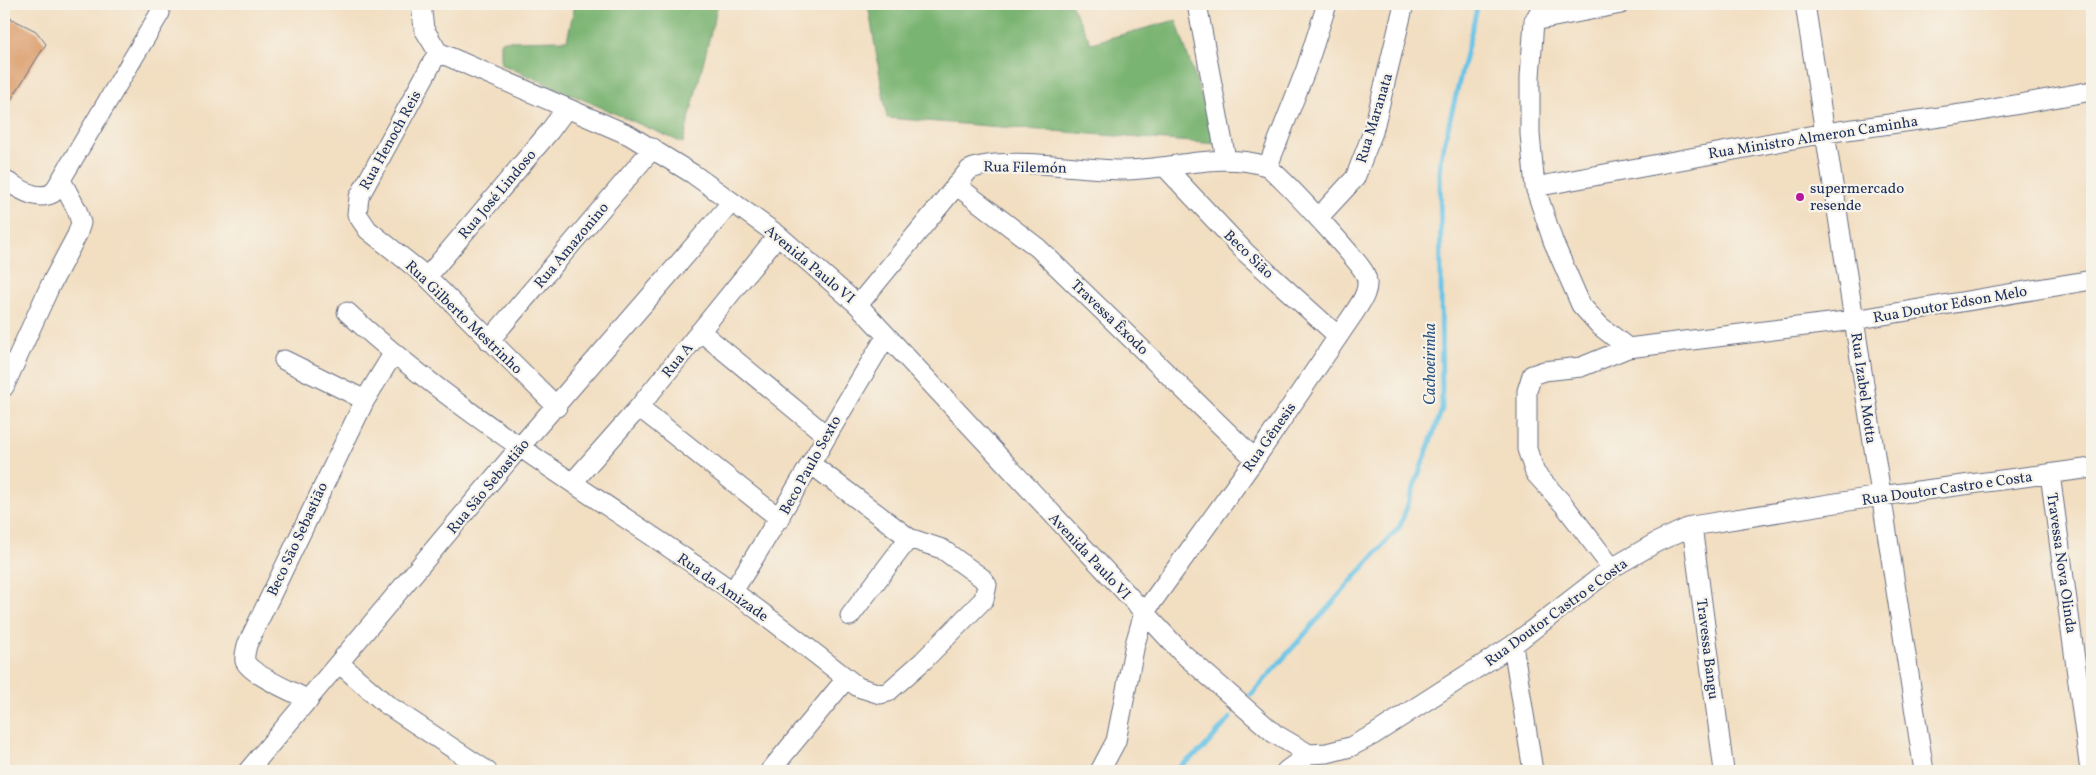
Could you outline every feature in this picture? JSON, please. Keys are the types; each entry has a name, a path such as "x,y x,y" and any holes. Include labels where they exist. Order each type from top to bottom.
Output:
{"street":[{"path":"421,4 424,29 438,52"},
{"path":"1197,4 1226,159"},
{"path":"1268,166 1306,69 1327,4"},
{"name":"Rua Maranata","path":"1318,218 1355,178 1373,132 1404,4"},
{"path":"1544,4 1534,20 1530,134 1535,187 1553,241 1581,305 1600,326 1628,348"},
{"path":"1534,20 1621,4"},
{"name":"Rua Izabel Motta","path":"1805,4 1924,771"},
{"path":"4,180 37,198 45,198 53,193 62,182 160,13"},
{"name":"Avenida Paulo VI","path":"438,52 629,135 693,174 731,203 778,234 858,305 1144,613"},
{"name":"Rua Henoch Reis","path":"368,230 357,214 359,197 438,52"},
{"name":"Rua Ministro Almeron Caminha","path":"1535,187 1825,133 1976,112 2092,91"},
{"name":"Rua José Lindoso","path":"427,277 549,132 566,109"},
{"name":"Rua Amazonino","path":"489,341 653,148"},
{"name":"Rua Filemón","path":"858,305 969,170 992,163 1124,170 1226,159 1268,166"},
{"name":"Rua Gênesis","path":"1100,771 1116,741 1135,644 1144,613 1255,459 1365,296 1367,284 1365,274 1351,255 1268,166"},
{"name":"Beco Sião","path":"1165,167 1246,253 1338,336"},
{"path":"4,387 81,223 77,210 62,182"},
{"name":"Travessa Êxodo","path":"956,186 1038,248 1255,459"},
{"name":"Rua São Sebastião","path":"248,771 519,448 557,407 731,203"},
{"name":"Rua Gilberto Mestrinho","path":"368,230 427,277 557,407"},
{"name":"Rua A","path":"573,482 639,407 778,234"},
{"name":"Rua Doutor Edson Melo","path":"1612,568 1564,505 1535,473 1527,448 1529,381 1532,375 1544,371 1581,367 1628,348 1854,320 2092,280"},
{"path":"347,312 393,354 519,448"},
{"path":"700,331 826,435"},
{"name":"Beco Paulo Sexto","path":"733,591 780,519 812,464 826,435 886,337"},
{"name":"Beco São Sebastião","path":"309,700 248,666 245,653 310,512 365,400 393,354"},
{"path":"284,360 365,400"},
{"path":"639,407 780,519"},
{"name":"Rua da Amizade","path":"519,448 573,482 733,591 846,679 858,687 880,694 888,692 923,661 984,599 987,588 982,578 942,549 909,538"},
{"path":"812,464 909,538 850,616"},
{"name":"Rua Doutor Castro e Costa","path":"1309,754 1326,753 1350,747 1373,735 1514,645 1612,568 1657,542 1692,526 1880,496 2092,468"},
{"name":"Travessa Nova Olinda","path":"2050,474 2090,771"},
{"name":"Travessa Bangu","path":"1692,526 1724,771"},
{"path":"1144,613 1181,652 1275,734 1309,754 1286,771"},
{"path":"1514,645 1533,771"},
{"path":"339,663 386,704 487,771"},
{"path":"770,771 846,679"}],"green space":[{"path":"575,4 718,4 683,143 501,64 501,41 567,40"},
{"path":"868,4 1071,4 1091,43 1176,20 1217,144 887,118"}],"building":[{"path":"4,15 36,31 46,44 4,111"}],"waterway":[{"name":"Cachoeirinha","path":"1251,695 1400,526 1442,409 1440,161 1478,4"},
{"name":"Cachoeirinha","path":"1174,771 1203,749 1230,718"}],"place":[{"name":"supermercado resende","path":"1800,197"}]}
